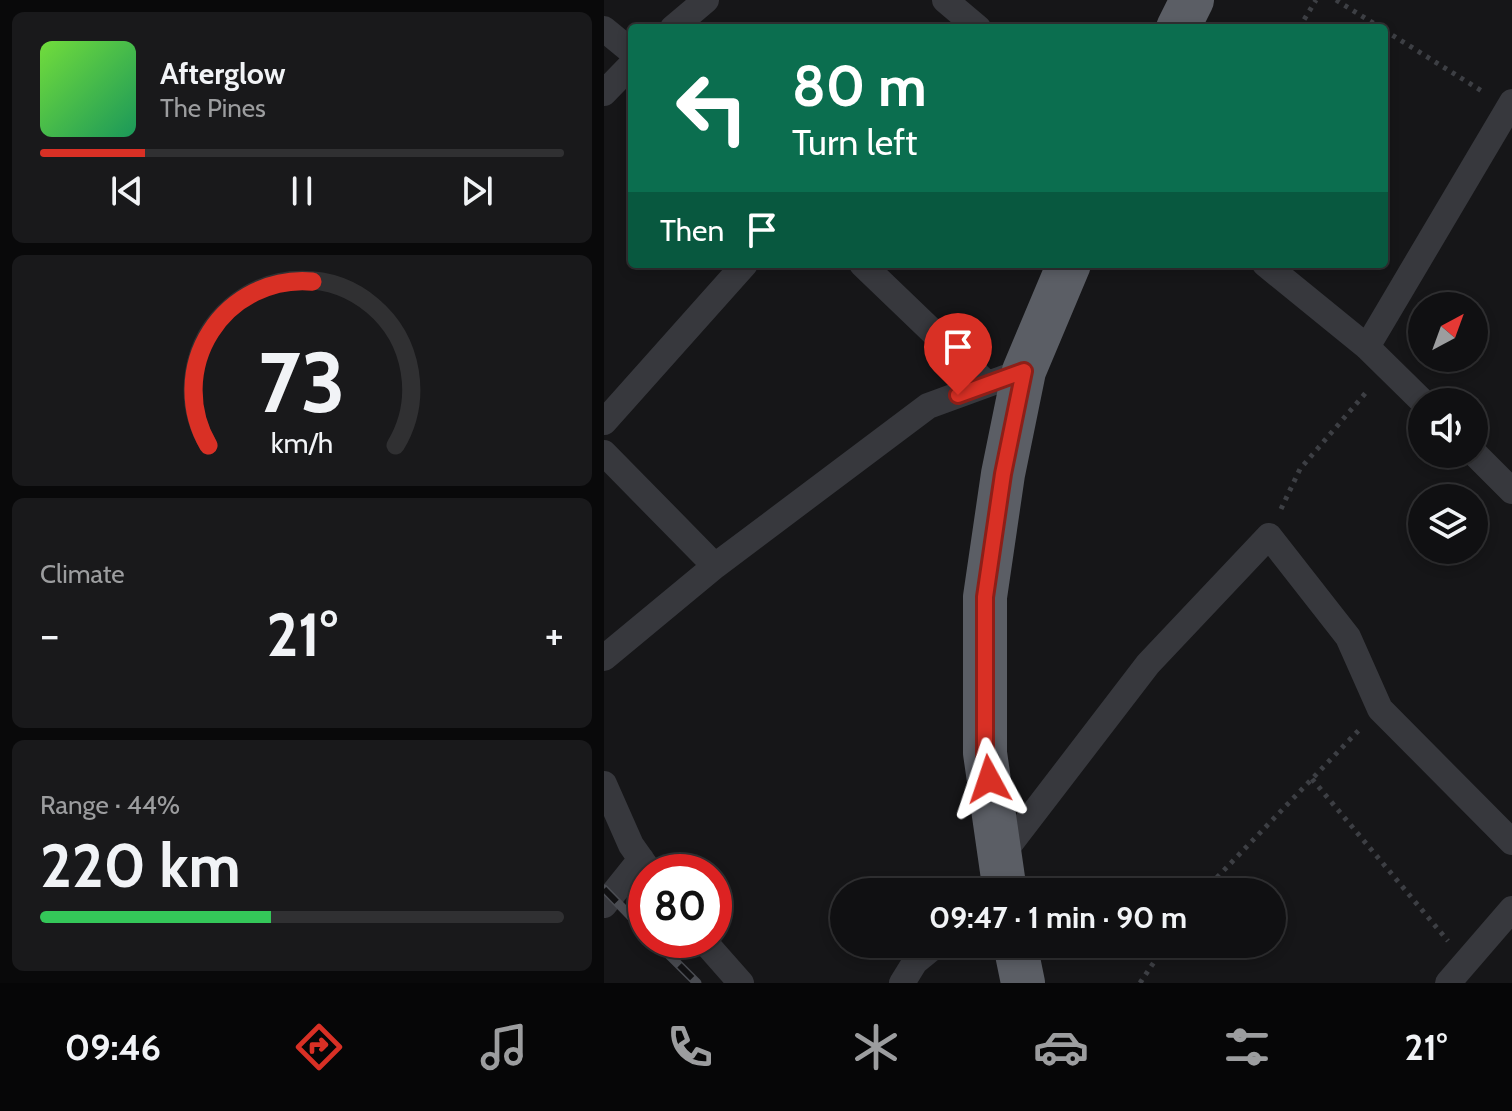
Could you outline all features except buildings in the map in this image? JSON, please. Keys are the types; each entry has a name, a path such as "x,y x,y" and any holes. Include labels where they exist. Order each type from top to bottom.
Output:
{"highway":[{"path":"1180,24 1192,0"},
{"path":"1001,878 985,753 985,597 1003,474 1006,377 1067,268"},
{"path":"1018,958 1023,983"}],"street":[{"path":"678,24 706,0"},
{"path":"945,0 973,24"},
{"path":"604,29 628,49"},
{"path":"604,93 628,68"},
{"path":"1367,347 1510,105"},
{"path":"604,422 741,268"},
{"path":"867,268 1006,377"},
{"path":"1270,268 1367,347 1409,388"},
{"path":"604,658 715,566 928,406 1006,377"},
{"path":"606,457 715,566"},
{"path":"1488,467 1512,491"},
{"path":"1005,878 1148,664 1269,536 1348,637 1380,709 1512,842"},
{"path":"604,784 638,854"},
{"path":"604,905 628,882"},
{"path":"1455,974 1512,909"},
{"path":"719,958 741,983"},
{"path":"902,983 920,958"}],"path":[{"path":"1301,24 1316,0"},
{"path":"1336,0 1374,24"},
{"path":"1388,33 1510,105"},
{"path":"1269,536 1300,469 1388,367"},
{"path":"1217,878 1380,709"},
{"path":"1312,779 1443,934 1455,974"},
{"path":"1140,983 1157,958"}],"railway":[{"path":"604,889 628,914"},
{"path":"672,958 697,983"}],"route":[{"path":"958,395 1024,371 1003,474 985,597 985,753 989,779"}]}
